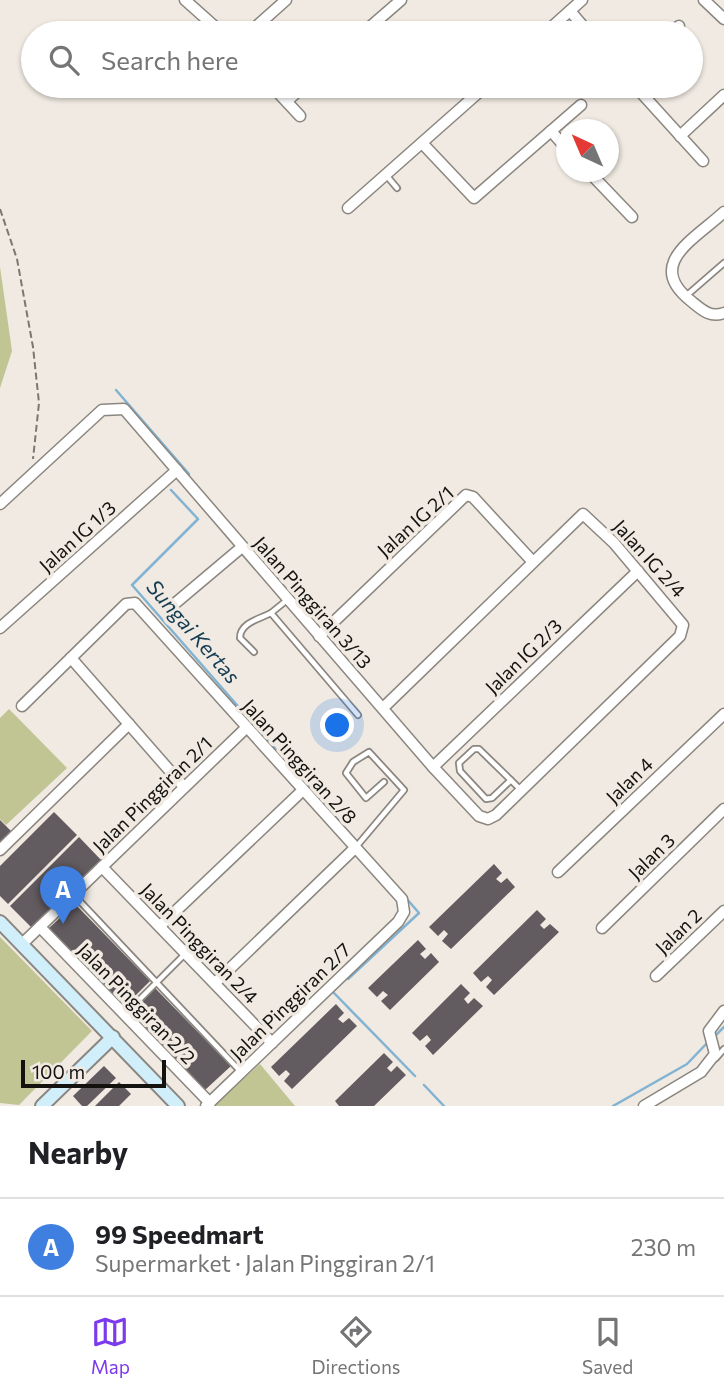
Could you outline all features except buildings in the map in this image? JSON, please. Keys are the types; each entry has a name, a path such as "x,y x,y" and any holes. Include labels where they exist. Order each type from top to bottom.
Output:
{"street":[{"path":"185,0 209,21"},
{"path":"262,21 286,0"},
{"path":"377,21 401,0"},
{"path":"559,21 582,0"},
{"path":"704,0 724,19"},
{"path":"570,11 579,21"},
{"path":"680,136 724,95"},
{"path":"284,98 300,116"},
{"path":"287,101 290,98"},
{"path":"348,208 473,98"},
{"path":"646,98 703,161"},
{"path":"422,143 474,198 581,106"},
{"path":"551,131 556,137"},
{"path":"599,182 632,217"},
{"path":"724,212 677,255 670,269 671,278 685,297 704,312 714,316 724,313"},
{"name":"Jalan Pinggiran 3/13","path":"31,477 102,410 124,409 433,767 479,816"},
{"name":"Jalan IG 1/3","path":"0,628 177,470"},
{"path":"0,504 31,477"},
{"name":"Jalan IG 2/1","path":"319,636 466,495 473,497 533,562"},
{"name":"Jalan IG 2/4","path":"383,708 583,514 588,516 680,618 683,625 680,636 496,814 488,818 479,816"},
{"path":"172,606 242,547"},
{"name":"Jalan IG 2/3","path":"433,767 638,571"},
{"name":"Jalan Pinggiran 2/8","path":"71,658 126,604 135,603 143,609 246,728 402,899 404,912 398,922"},
{"path":"22,706 71,658 184,788"},
{"name":"Jalan 4","path":"558,872 724,713"},
{"path":"0,850 129,724"},
{"name":"Jalan Pinggiran 2/1","path":"22,944 246,728"},
{"path":"160,926 303,790"},
{"name":"Jalan 3","path":"602,929 724,809"},
{"path":"215,983 355,848"},
{"name":"Jalan Pinggiran 2/4","path":"102,867 272,1043"},
{"name":"Jalan 2","path":"656,976 724,911"},
{"path":"0,922 178,1106"},
{"name":"Jalan Pinggiran 2/7","path":"208,1104 398,922"},
{"name":"Jalan Pinggiran 2/2","path":"40,927 208,1104"},
{"path":"646,1106 701,1072 712,1061 719,1049 710,1028 724,1011"},
{"path":"42,1106 113,1037"}],"lane":[{"path":"385,175 397,188"},
{"path":"685,297 724,263"},
{"path":"254,652 240,638 240,632 244,626 271,613 288,600"},
{"path":"271,613 358,715"},
{"path":"511,780 492,798 486,799 460,771 459,763 474,749 479,749 511,780 521,790"},
{"path":"355,848 404,790 369,752 359,757 347,771 346,777 366,798 384,782"},
{"path":"74,894 242,1072"},
{"path":"125,1015 186,953"}],"path":[{"path":"0,208 17,259 39,403 31,477"}],"green space":[{"path":"0,267 12,351 0,388"},
{"path":"9,709 67,768 6,825 0,819 0,718"},
{"path":"0,937 92,1031 19,1105 0,1103"},
{"path":"260,1064 295,1106 213,1106"}],"waterway":[{"name":"Sungai Kertas","path":"116,390 189,474"},
{"name":"Sungai Kertas","path":"171,490 198,519 132,585 292,768"},
{"path":"305,782 350,834"},
{"name":"Sungai Kertas","path":"348,979 419,913 406,898"},
{"name":"Sungai Kertas","path":"334,993 415,1076"},
{"path":"714,1037 724,1027"},
{"path":"613,1106 687,1064 709,1041"},
{"name":"Sungai Kertas","path":"424,1085 444,1106"}],"place":[{"name":"99 Speedmart","path":"63,924"}]}
